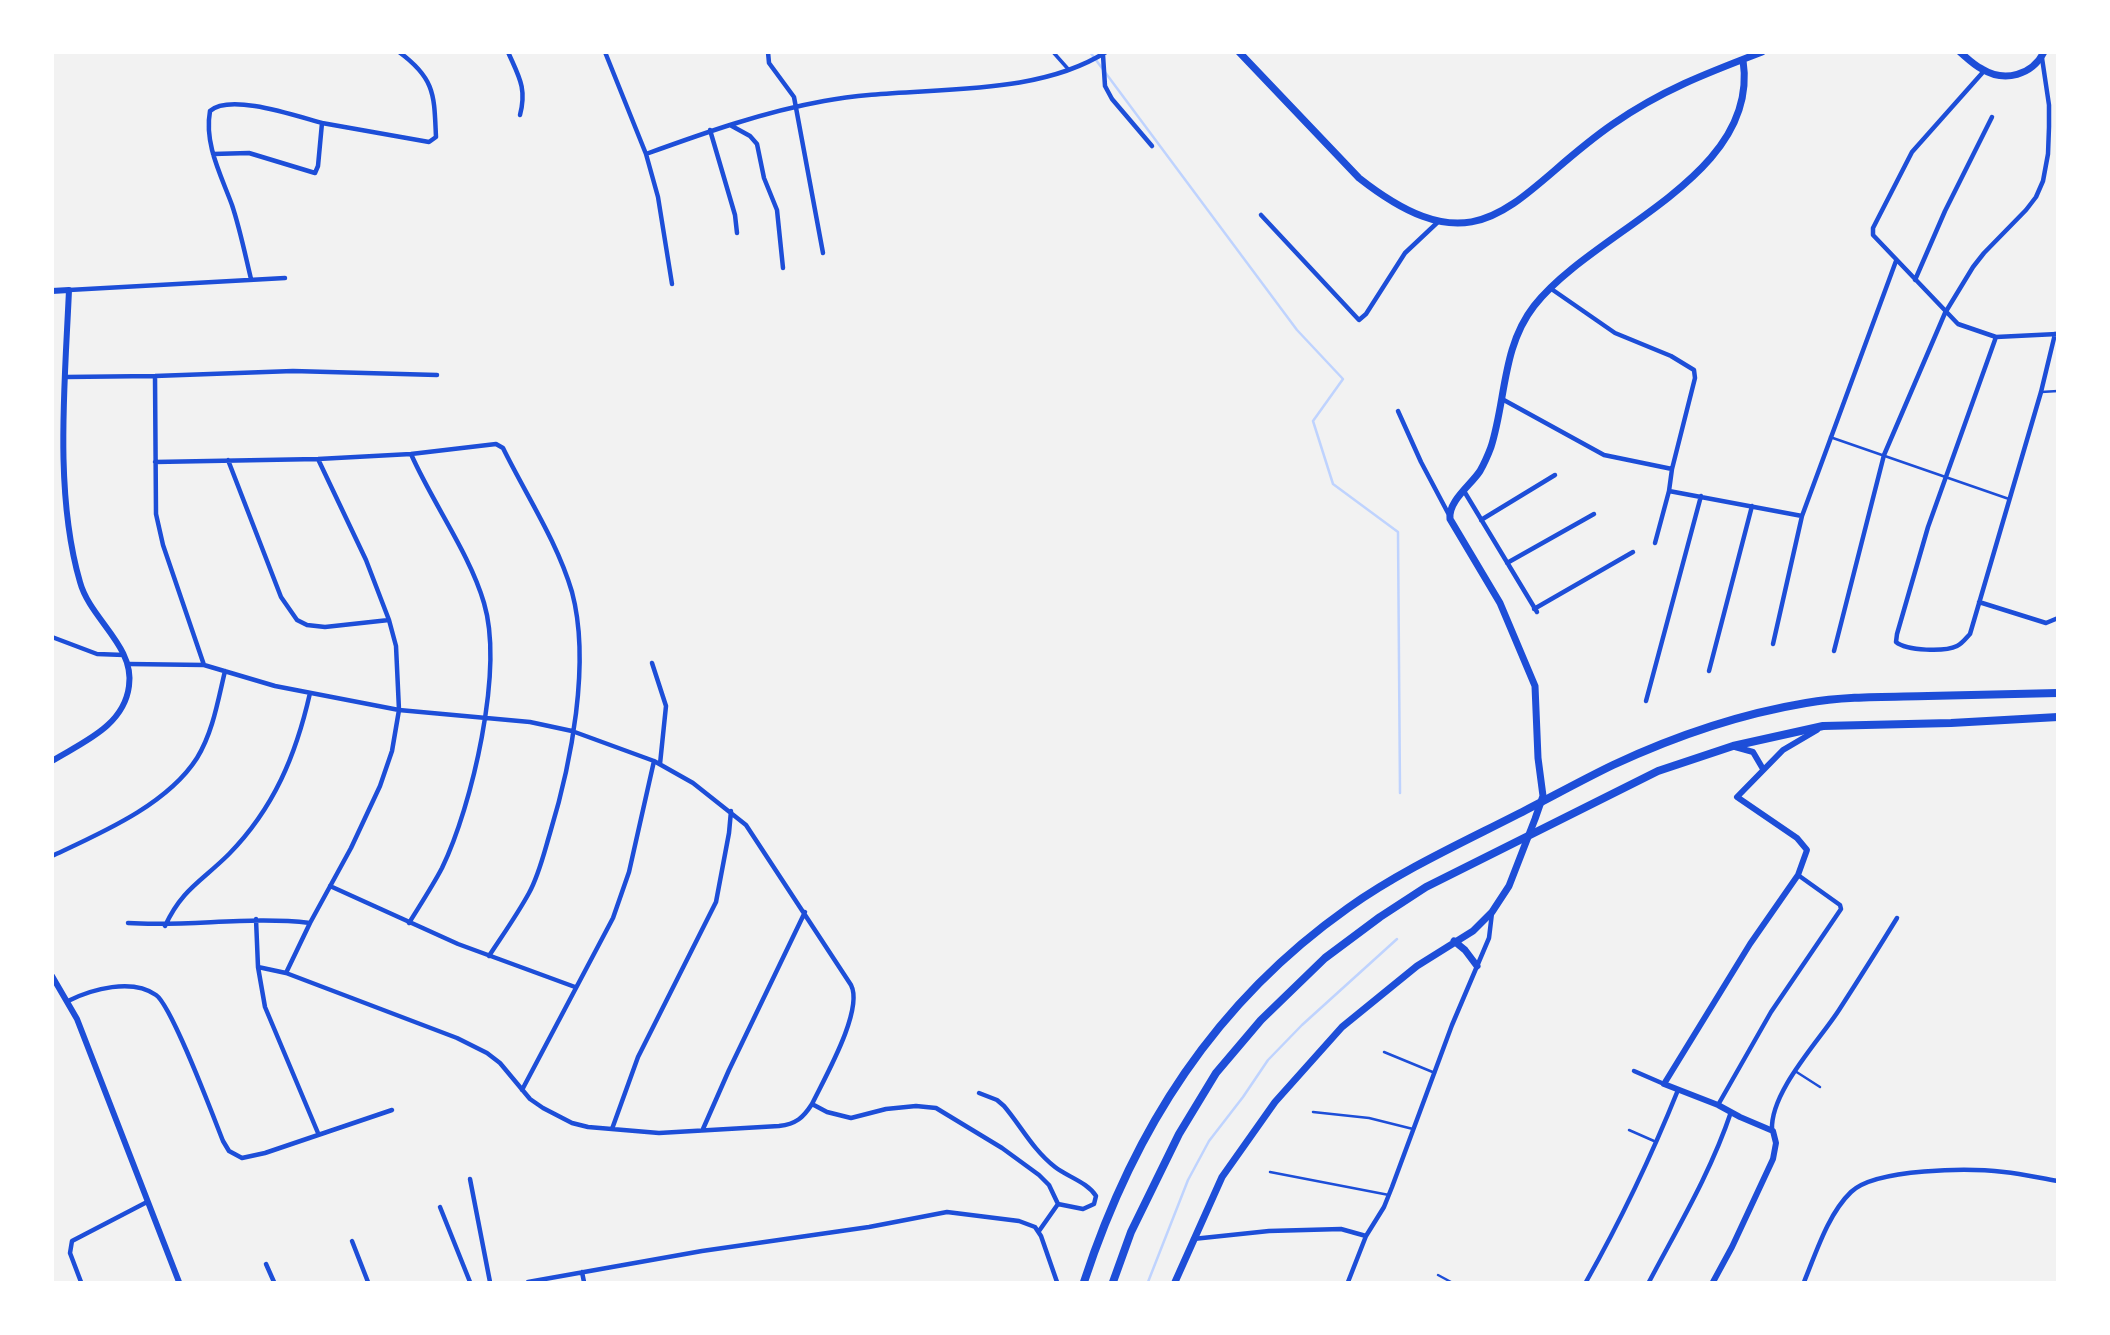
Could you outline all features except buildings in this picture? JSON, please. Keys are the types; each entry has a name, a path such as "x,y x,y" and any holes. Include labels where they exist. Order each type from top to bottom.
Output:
{"highway":[{"path":"1084,1283 1102,1226 1125,1175 1185,1073 1223,1020 1265,976 1350,906 1418,866 1612,765 1677,738 1766,711 1808,702 1869,697 2057,693"},
{"path":"1113,1283 1131,1232 1179,1134 1216,1073 1261,1020 1325,958 1426,887 1658,771 1733,746 1823,726 2057,717"}],"main road":[{"path":"1239,52 1359,178 1407,209 1439,221 1470,223 1488,219 1501,212 1540,184 1609,127 1648,100 1741,56 1762,52"},
{"path":"1960,52 1984,71 2002,75 2023,73 2033,68 2043,54"},
{"path":"1175,1283 1222,1177 1283,1093 1342,1027 1417,967 1473,931 1492,912 1509,886 1543,796 1538,758 1535,686 1500,603 1449,514 1486,460 1515,340 1522,323 1550,287 1576,264 1677,190 1717,150 1731,130 1741,108 1745,75 1741,56"},
{"path":"1454,941 1465,950 1477,967"}],"street":[{"path":"251,279 238,224 209,138 209,111 215,106 229,104 254,106 429,142 436,137 434,93 415,66 399,52"},
{"path":"508,52 524,93 520,115"},
{"path":"605,52 646,154 663,215 672,284"},
{"path":"768,52 769,62 794,97 823,253"},
{"path":"1053,52 1069,70"},
{"path":"646,154 730,124 795,108 852,97 1004,84 1046,77 1104,54 1105,86 1112,99 1152,146"},
{"path":"1834,651 1884,455 1945,313 1973,267 2026,210 2043,181 2048,154 2049,105 2043,54"},
{"path":"1984,71 1912,152 1873,228 1874,239 1958,324 1996,337 2056,334 1969,634 1957,646 1939,649 1903,647 1896,642 1897,634 1928,527 1996,337"},
{"path":"1915,280 1945,211 1992,117"},
{"path":"213,154 249,153 315,173 322,122"},
{"path":"730,124 750,136 757,144 764,178 777,210 783,268"},
{"path":"710,131 735,215 737,233"},
{"path":"1261,215 1359,320 1366,314 1405,253 1439,221"},
{"path":"1773,644 1802,516 1896,261"},
{"path":"52,291 285,278"},
{"path":"1550,287 1615,333 1671,355 1693,370 1695,378 1655,543"},
{"path":"52,761 108,726 116,718 127,699 130,676 129,664 124,655 86,599 79,582 72,544 65,490 64,454 69,290"},
{"path":"66,377 293,371 437,375"},
{"path":"155,376 156,514 163,545 204,665"},
{"path":"1502,398 1604,455 1672,469"},
{"path":"1398,411 1449,514"},
{"path":"155,462 318,459 411,454 496,444 503,448 547,532 571,590 579,629 580,654 570,756 562,792 530,892 489,956"},
{"path":"409,923 442,869 454,837 478,758 492,665 491,633 484,602 411,454"},
{"path":"286,974 380,786 391,751 398,710 396,646 389,620 366,560 318,459"},
{"path":"228,460 282,597 297,620 307,625 325,627 389,620"},
{"path":"1481,520 1555,475"},
{"path":"1464,491 1535,610 1633,552"},
{"path":"1669,491 1802,516"},
{"path":"1646,701 1701,496"},
{"path":"1709,671 1752,506"},
{"path":"1507,563 1594,514"},
{"path":"1979,602 2046,622 2057,618"},
{"path":"52,637 97,654 124,655"},
{"path":"652,663 666,706 660,764"},
{"path":"129,664 204,665 267,684 398,710 530,722 572,731 654,761 693,783 746,825 854,991 851,1016 804,1117 797,1122 779,1126 659,1133 572,1124 543,1108 522,1090 500,1063 457,1038 286,974 258,967"},
{"path":"52,856 124,822 179,779 198,757 207,736 225,671"},
{"path":"165,926 179,899 228,855 265,808 297,746 310,693"},
{"path":"1664,1084 1805,860 1805,845 1737,797 1783,750 1823,726"},
{"path":"1733,746 1754,752 1763,769"},
{"path":"522,1090 598,948 623,893 654,761"},
{"path":"612,1129 638,1057 716,902 731,811"},
{"path":"1718,1105 1771,1012 1840,911 1840,905 1798,875"},
{"path":"330,886 489,956 575,987"},
{"path":"704,1129 729,1070 805,912"},
{"path":"1348,1283 1366,1236 1389,1195 1452,1025 1489,938 1492,912"},
{"path":"1713,1283 1773,1159 1776,1143 1773,1131 1775,1111 1795,1071 1838,1012 1897,918"},
{"path":"256,919 258,967 265,1006 318,1133"},
{"path":"128,923 165,926 256,919 310,923"},
{"path":"52,976 68,1001 179,1283"},
{"path":"68,1001 84,993 110,988 140,988 157,995 170,1015 223,1141 235,1156 242,1158 265,1153 392,1110"},
{"path":"1634,1071 1773,1131"},
{"path":"1586,1283 1631,1200 1678,1090"},
{"path":"979,1093 1004,1106 1044,1157 1055,1167 1090,1188 1096,1196 1094,1204 1083,1209 1058,1204"},
{"path":"812,1104 827,1112 852,1118 886,1109 916,1106 936,1108 1039,1175 1049,1185 1058,1204"},
{"path":"1649,1283 1692,1202 1731,1112"},
{"path":"1804,1283 1843,1200 1854,1189 1867,1182 1916,1172 1966,1171 2003,1172 2057,1181"},
{"path":"470,1179 490,1283"},
{"path":"81,1283 70,1253 72,1241 147,1202"},
{"path":"1039,1231 1058,1204"},
{"path":"440,1207 470,1283"},
{"path":"528,1283 947,1212 1019,1221 1035,1227 1039,1231 1057,1283"},
{"path":"1193,1239 1269,1231 1342,1229 1366,1236"},
{"path":"352,1241 369,1283"},
{"path":"266,1264 274,1283"},
{"path":"582,1272 584,1283"}],"lane":[{"path":"2041,392 2057,391"},
{"path":"1829,437 2009,499"},
{"path":"1384,1052 1435,1073"},
{"path":"1795,1071 1820,1087"},
{"path":"1313,1112 1369,1118 1413,1129"},
{"path":"1629,1130 1657,1143"},
{"path":"1270,1172 1389,1195"},
{"path":"1437,1276 1451,1283"}],"waterway":[{"path":"1090,52 1297,330 1343,379 1313,421 1333,484 1398,532 1400,793"},
{"path":"1148,1282 1188,1180 1209,1141 1268,1060 1302,1025 1397,939"}]}
